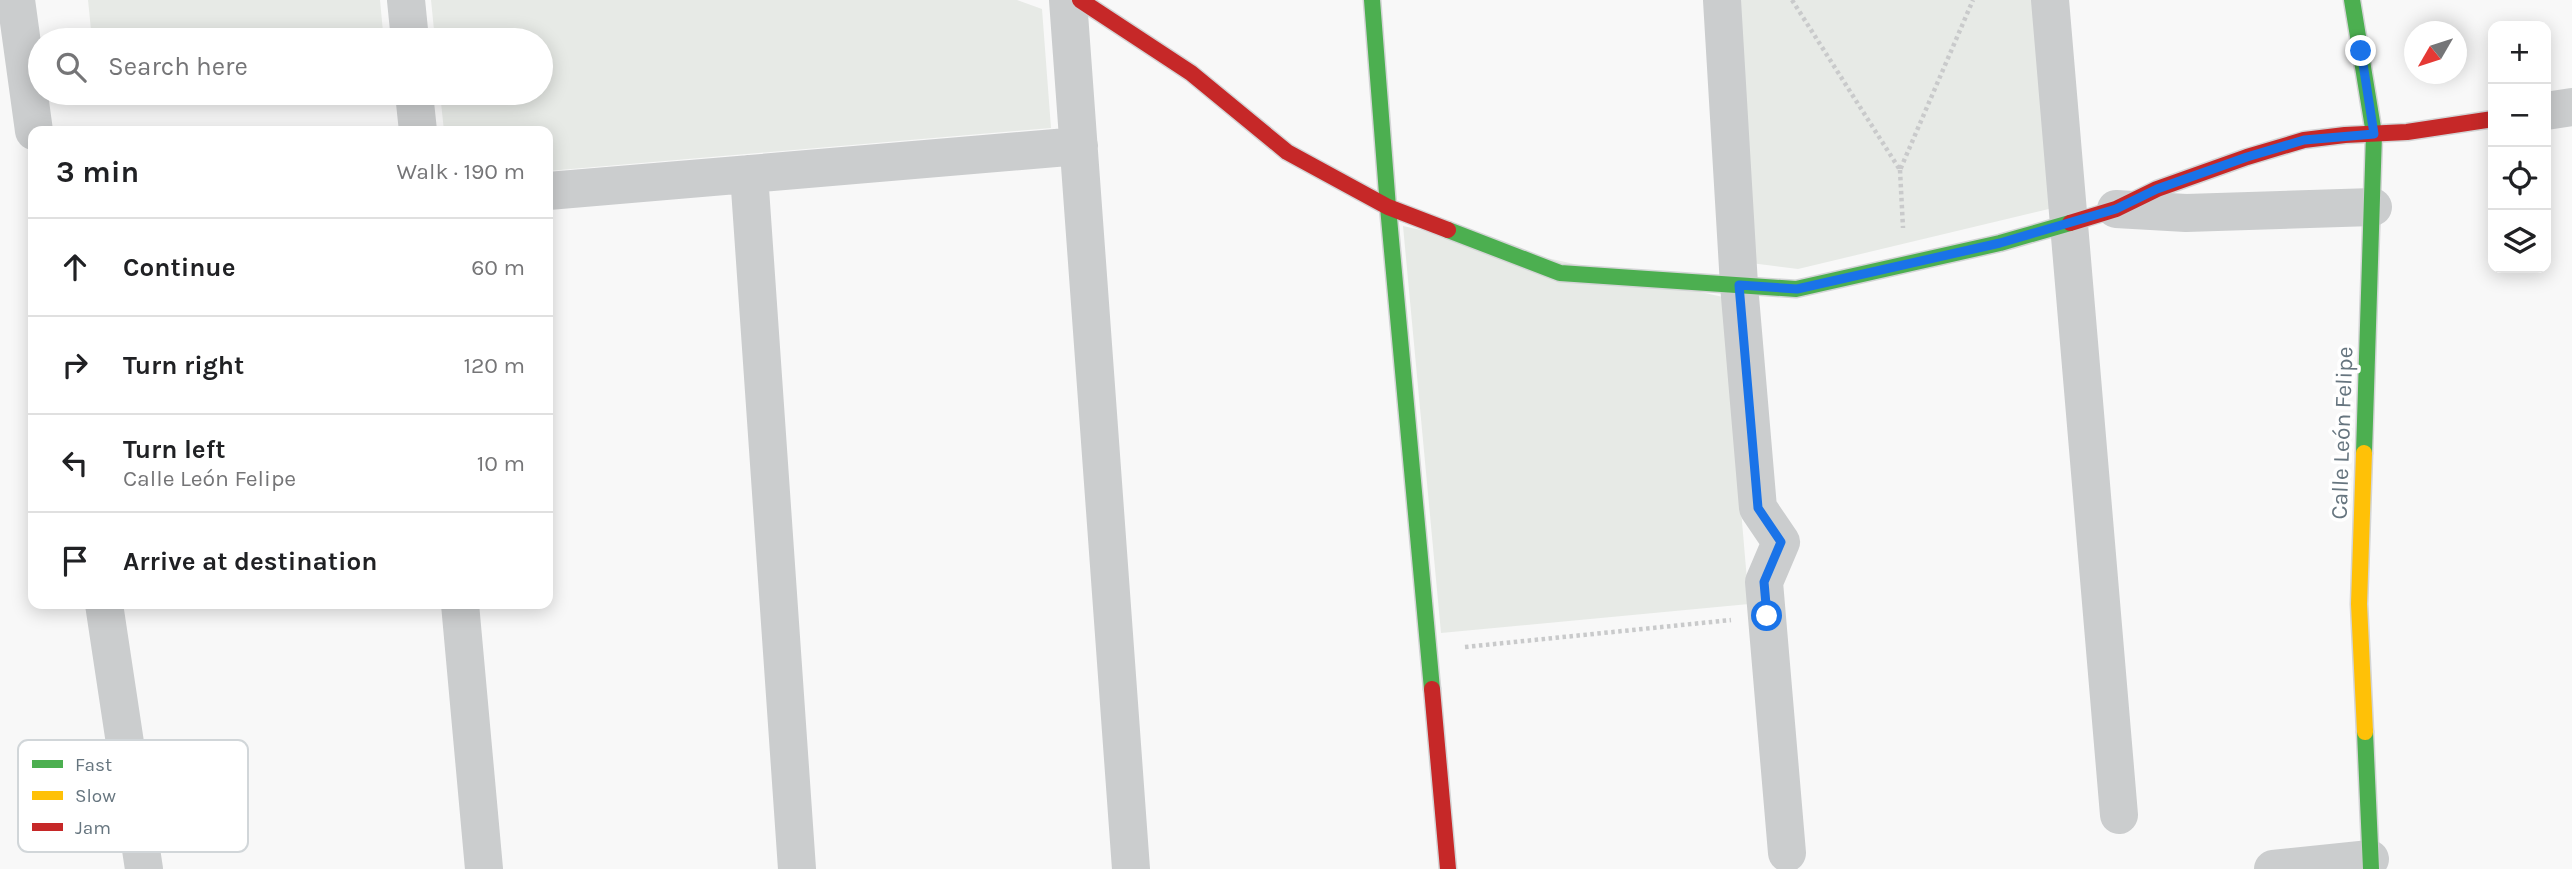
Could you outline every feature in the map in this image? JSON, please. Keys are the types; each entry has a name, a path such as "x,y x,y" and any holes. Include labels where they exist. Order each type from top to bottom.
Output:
{"street":[{"path":"16,0 10,42 33,126"},
{"path":"406,0 409,28"},
{"path":"1068,0 1131,869"},
{"path":"1080,0 1191,73 1287,152 1388,207 1560,273 1797,289 2000,243 2070,223 2116,209 2157,189 2292,144 2346,135 2407,132 2488,120"},
{"path":"1372,0 1448,869"},
{"path":"1722,0 1739,285 1758,508 1781,542 1764,582 1787,853"},
{"path":"2050,0 2119,816"},
{"name":"Calle León Felipe","path":"2352,0 2374,134 2359,604 2370,864"},
{"path":"415,105 417,126"},
{"path":"2551,110 2572,107"},
{"path":"553,191 1080,146"},
{"path":"749,174 797,869"},
{"path":"2116,209 2186,213 2373,207"},
{"path":"105,609 125,740"},
{"path":"460,609 484,869"},
{"path":"2273,869 2370,864"}],"path":[{"path":"1792,0 1900,170"},
{"path":"1905,264 1900,170 1973,0"},
{"path":"1428,650 1767,616"}],"shaded area":[{"path":"88,0 380,0 383,28 91,28"},
{"path":"431,0 1017,0 1042,9 1051,128 553,171 553,126 443,126 441,105 553,105 553,28 434,28"},
{"path":"1735,0 2033,0 2053,208 1798,269 1751,263"},
{"path":"1403,226 1723,297 1749,604 1441,633"}],"traffic: fast":[{"path":"1372,0 1432,689"},
{"path":"2352,0 2374,134 2364,453"},
{"path":"1448,230 1560,273 1796,289 2000,243 2070,223"},
{"path":"2365,732 2371,869"}],"traffic: slow":[{"path":"2364,453 2359,604 2365,732"}],"traffic: jam":[{"path":"1080,0 1191,73 1287,152 1388,207 1448,230"},
{"path":"2070,223 2116,209 2157,189 2247,157 2304,140 2407,132 2488,120"},
{"path":"1432,689 1448,869"}],"route":[{"path":"1767,616 1764,582 1781,542 1758,508 1739,285 1797,289 2000,243 2116,209 2157,189 2304,140 2374,134 2361,51"}]}
